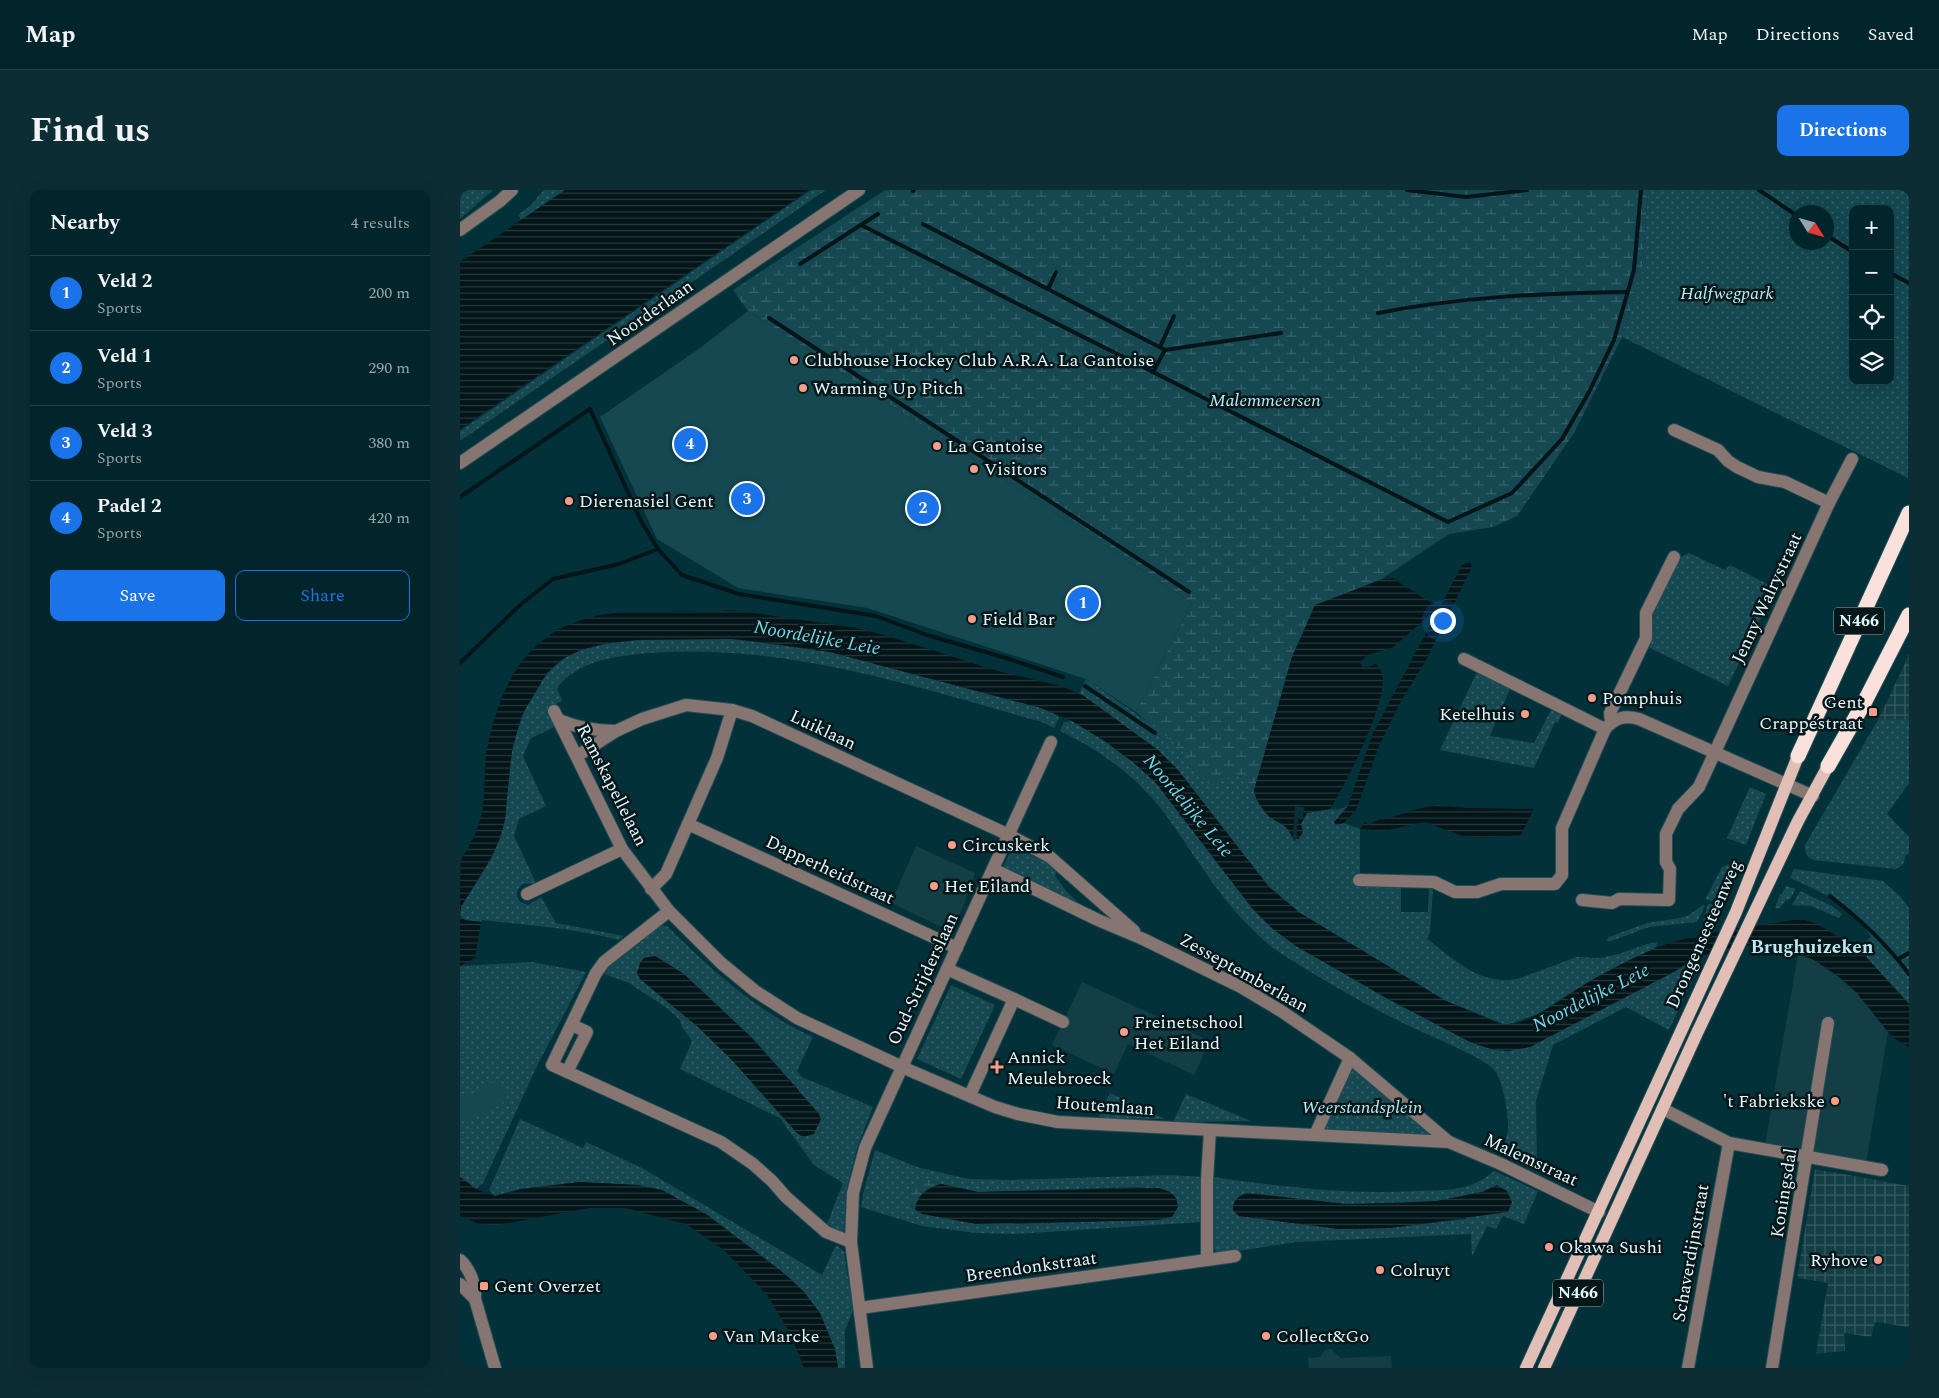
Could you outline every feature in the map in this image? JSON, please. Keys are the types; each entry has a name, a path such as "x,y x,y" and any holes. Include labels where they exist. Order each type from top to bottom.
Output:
{"highway":[{"name":"Drongensesteenweg","path":"1798,756 1909,513"},
{"name":"Drongensesteenweg","path":"1828,766 1865,701 1909,615"}],"main road":[{"name":"Drongensesteenweg","path":"1526,1368 1736,912 1798,756"},
{"name":"Drongensesteenweg","path":"1544,1368 1664,1109 1697,1033 1736,955 1798,821 1828,766"},
{"path":"1650,1101 1664,1109"},
{"path":"1599,1212 1612,1218"}],"street":[{"path":"460,230 512,190"},
{"name":"Noorderlaan","path":"460,463 859,190"},
{"path":"1674,430 1718,450 1737,467 1758,477 1786,482 1829,503"},
{"name":"Jenny Walrystraat","path":"1582,900 1612,903 1619,899 1669,900 1670,869 1666,862 1666,834 1678,810 1699,787 1829,503 1852,459"},
{"path":"1360,880 1434,882 1454,892 1476,892 1501,884 1548,886 1555,884 1562,875 1562,828 1608,726 1610,713 1646,638 1646,613 1674,557"},
{"path":"1464,659 1608,726"},
{"name":"Luiklaan","path":"577,756 616,731 642,719 686,706 732,710 752,716 1009,835"},
{"path":"651,889 666,874 717,758 732,710"},
{"name":"Luiklaan","path":"557,715 576,727 595,731 616,731"},
{"name":"Ramskapellelaan","path":"557,715 622,849 669,911 721,963 755,991 797,1018 902,1066"},
{"path":"1608,726 1628,716 1639,719 1812,796"},
{"name":"Oud-Strijderslaan","path":"867,1368 851,1242 853,1193 865,1148 870,1133 1051,742"},
{"name":"Dapperheidstraat","path":"688,824 957,948"},
{"name":"Zesseptemberlaan","path":"1009,835 1050,857 1143,939"},
{"path":"528,894 622,849"},
{"name":"Zesseptemberlaan","path":"993,869 1241,987 1281,1011 1350,1058"},
{"path":"669,911 604,962 596,973 572,1025 587,1032 567,1072 721,1142 753,1164 786,1197 826,1232 851,1242"},
{"path":"948,968 1063,1022"},
{"path":"970,1095 1014,999"},
{"name":"Koningsdal","path":"1772,1368 1808,1157 1828,1023"},
{"path":"1350,1058 1449,1142 1315,1135 1350,1058"},
{"name":"Houtemlaan","path":"902,1066 1003,1110 1058,1122 1315,1135"},
{"path":"1664,1109 1729,1143 1882,1170"},
{"path":"1207,1260 1207,1180 1210,1130"},
{"name":"Malemstraat","path":"1449,1142 1502,1164 1599,1212"},
{"name":"Schaverdijnstraat","path":"1688,1368 1729,1143"},
{"name":"Breendonkstraat","path":"860,1308 1235,1256"},
{"path":"460,1260 469,1270 476,1291 475,1299 496,1368"},
{"path":"460,1284 475,1299"}],"shaded area":[{"path":"1909,654 1909,719 1878,720 1905,663"},
{"name":"Het Eiland","path":"916,846 975,873 952,932 891,903"},
{"path":"1798,954 1813,959 1839,977 1857,993 1888,1032 1866,1163 1765,1145"},
{"name":"Freinetschool Het Eiland","path":"1082,982 1210,1041 1194,1075 1128,1044 1114,1074 1052,1045"},
{"path":"1815,1169 1909,1186 1909,1327 1875,1322 1871,1337 1844,1333 1845,1351 1816,1354 1828,1283 1797,1278"},
{"path":"1331,1349 1341,1358 1391,1356 1392,1368 1309,1368 1308,1358 1320,1357 1325,1350"}],"green space":[{"path":"460,190 493,190 460,219"},
{"path":"544,190 565,190 521,220 518,215 530,206"},
{"path":"811,190 826,190 460,441 460,431"},
{"name":"Malemmeersen","path":"885,190 1648,190 1642,274 1622,337 1574,433 1517,516 1493,527 1449,534 1380,580 1315,606 1292,657 1254,790 1237,774 1210,786 1178,746 1136,712 1192,603 748,311 733,290"},
{"name":"Halfwegpark","path":"1648,190 1909,190 1908,478 1622,337 1642,274"},
{"path":"748,311 1192,603 1136,712 1086,679 867,608 738,588 657,539 600,417 700,348"},
{"path":"1689,553 1725,570 1730,565 1775,588 1728,686 1650,648 1650,615 1679,558"},
{"path":"655,638 732,639 830,652 1041,708 1055,714 1059,718 1054,728 1042,722 848,670 750,654 700,652 649,653 599,661 576,671 557,688 562,701 548,708 555,727 531,738 523,756 546,806 519,819 514,836 536,883 523,884 519,888 517,895 520,902 528,905 541,897 556,923 624,936 619,940 550,927 465,920 460,916 461,907 487,865 500,838 505,816 508,778 515,740 528,703 549,671 564,659 581,650 617,641"},
{"path":"1479,668 1512,684 1490,736 1534,743 1552,708 1562,713 1558,723 1555,722 1534,768 1440,750"},
{"path":"1086,679 1170,738 1185,754 1238,774 1254,790 1256,799 1268,816 1284,825 1290,831 1301,824 1307,813 1330,809 1337,810 1348,806 1340,815 1336,825 1344,823 1360,829 1360,884 1401,885 1401,912 1428,912 1429,887 1433,887 1430,932 1427,939 1479,975 1491,979 1517,979 1577,957 1600,958 1658,942 1655,948 1582,986 1538,1014 1506,1025 1446,1001 1300,913 1269,887 1178,770 1158,750 1079,694"},
{"path":"1909,719 1909,783 1887,814 1909,837 1909,853 1905,856 1903,864 1895,869 1809,858 1805,845 1878,720"},
{"path":"1072,721 1106,742 1134,763 1156,783 1252,908 1273,929 1296,946 1388,999 1472,1043 1689,963 1697,957 1692,972 1695,975 1669,1030 1626,1007 1553,1045 1536,1101 1537,1172 1502,1155 1508,1132 1508,1116 1498,1076 1489,1065 1467,1052 1405,1024 1355,998 1274,949 1249,926 1225,899 1165,814 1143,789 1104,756 1060,731 1064,722"},
{"path":"1750,787 1766,794 1746,845 1727,838"},
{"path":"1025,851 1057,869 1055,876 1067,892 1083,907 1002,869 1010,853"},
{"path":"1729,864 1735,870 1723,900 1714,898 1712,901 1707,900 1706,898 1722,867"},
{"path":"1794,869 1883,881 1900,896 1909,908 1909,1004 1858,948 1871,937 1864,926 1836,901 1790,878"},
{"path":"1786,886 1796,889 1790,899 1786,900 1780,908 1775,908 1780,894 1782,894"},
{"path":"1800,891 1832,906 1842,914 1839,918 1811,906 1792,905"},
{"path":"1708,904 1713,904 1720,908 1715,919 1703,921"},
{"path":"1703,905 1705,906 1697,922 1649,927 1611,941 1606,941 1609,937 1647,923 1689,915"},
{"path":"661,925 667,926 718,974 754,1002 792,1027 813,1037 797,1071 802,1077 873,1107 857,1148 846,1192 844,1234 827,1224 843,1183 814,1165 780,1118 680,1069 692,1041 682,1027 680,1020 667,1008 629,983 604,974 610,966","holes":["655,956 684,974 752,1038 799,1090 797,1133 730,1058 698,1027 640,979 644,958"]},
{"path":"532,962 586,972 536,1068 483,1183 476,1189 460,1177 460,966"},
{"path":"951,985 995,1005 961,1079 917,1059"},
{"name":"Weerstandsplein","path":"1350,1058 1449,1142 1315,1135"},
{"path":"497,1080 508,1099 467,1122 460,1110 460,1100"},
{"path":"1110,1093 1165,1119 1098,1118"},
{"path":"1186,1094 1251,1121 1173,1122"},
{"path":"520,1119 583,1148 586,1142 642,1168 822,1275 836,1245 844,1251 853,1310 845,1330 845,1368 838,1368 835,1349 805,1293 785,1274 706,1214 638,1185 580,1182 520,1189 495,1196 489,1190"},
{"path":"875,1150 920,1168 969,1179 1010,1180 1171,1175 1202,1177 1201,1222 1015,1234 976,1233 922,1226 861,1207","holes":["924,1178 941,1184 978,1192 1138,1187 1170,1192 1176,1198 1178,1207 1158,1220 1017,1224 917,1211 911,1206"]},
{"path":"1494,1171 1538,1191 1524,1224 1503,1216 1496,1229 1487,1226 1472,1256 1471,1234 1296,1242 1219,1254 1214,1249 1214,1177 1316,1189 1392,1192 1444,1190 1465,1187 1474,1184","holes":["1497,1185 1466,1219 1390,1228 1339,1229 1239,1216 1233,1210 1297,1199 1346,1204 1437,1201 1482,1192"]},
{"path":"925,1178 941,1184 932,1187 924,1193 918,1200 915,1209 907,1200 916,1184"}],"water":[{"path":"565,190 809,190 460,429 460,262"},
{"path":"1470,562 1472,567 1425,662 1401,701 1379,746 1356,810 1344,823 1336,825 1334,822 1348,806 1373,733 1437,612 1430,615 1392,648 1367,655 1360,663 1363,668 1376,664 1383,676 1378,708 1355,764 1330,809 1307,813 1301,824 1303,832 1299,839 1292,838 1286,827 1264,811 1254,790 1292,657 1315,605 1380,580 1393,578 1440,607 1462,565"},
{"name":"Noordelijke Leie","path":"733,610 857,628 998,671 1064,687 1084,696 1158,750 1178,770 1269,887 1300,913 1446,1001 1501,1024 1521,1022 1532,1017 1609,971 1672,942 1724,931 1805,920 1815,923 1858,948 1909,1004 1909,1047 1888,1032 1857,993 1839,977 1814,960 1777,946 1756,944 1697,957 1674,972 1530,1047 1509,1051 1494,1050 1472,1043 1388,999 1296,946 1273,929 1252,908 1156,783 1134,763 1106,742 1072,721 1041,708 830,652 732,639 637,640 604,644 581,650 562,659 547,673 522,715 512,749 505,820 500,838 491,858 461,907 460,913 461,860 478,828 481,816 488,744 494,719 513,675 525,657 559,629 581,620 607,614 636,612 689,613"},
{"path":"1438,805 1466,808 1534,809 1521,835 1483,838 1462,836 1425,822 1384,831 1360,829 1365,822 1369,825 1379,820"},
{"path":"460,916 465,920 481,922 475,958 460,966"},
{"path":"655,956 684,974 752,1038 819,1114 821,1119 814,1134 803,1137 797,1133 730,1058 698,1027 640,979 637,973 640,963 644,958"},
{"path":"460,1177 476,1189 495,1196 522,1189 580,1182 638,1185 662,1190 706,1214 785,1274 805,1293 820,1313 835,1349 838,1368 804,1368 789,1331 767,1295 725,1251 686,1224 625,1208 589,1208 498,1225 479,1224 460,1216"},
{"path":"941,1184 978,1192 1159,1188 1172,1194 1176,1199 1178,1207 1172,1217 1158,1220 976,1224 922,1214 915,1209 918,1199 924,1192 931,1187"},
{"path":"1497,1185 1507,1191 1512,1202 1508,1212 1390,1228 1339,1229 1239,1216 1233,1210 1237,1198 1247,1193 1346,1204 1401,1203 1437,1201 1482,1192"}],"pier":[{"path":"1295,806 1304,807 1303,818 1298,818 1296,841 1293,840"}],"waterway":[{"path":"1407,190 1466,197 1527,190"},
{"path":"1165,350 1153,372 1448,522 1512,493 1562,439 1589,392 1614,340 1634,270 1641,190"},
{"path":"1759,190 1789,210"},
{"path":"800,264 878,214"},
{"path":"923,224 1165,350 1281,333"},
{"path":"861,225 1153,372"},
{"path":"1834,240 1850,250"},
{"path":"1048,289 1056,272"},
{"path":"1894,275 1909,283"},
{"path":"1378,313 1440,303 1502,297 1627,292"},
{"path":"1160,347 1174,316"},
{"path":"769,318 1189,592"},
{"path":"460,497 590,409 641,521 658,549 682,575 739,594 876,616 927,635 1063,677"},
{"path":"460,663 520,605 553,579 619,564 658,549"},
{"path":"1085,686 1155,733"},
{"path":"1830,896 1872,932 1909,974"},
{"path":"1898,959 1909,953"}],"place":[{"name":"Clubhouse Hockey Club A.R.A. La Gantoise","path":"794,360"},
{"name":"Warming Up Pitch","path":"803,388"},
{"name":"Padel 2","path":"690,444"},
{"name":"La Gantoise","path":"937,446"},
{"name":"Visitors","path":"974,469"},
{"name":"Veld 3","path":"747,499"},
{"name":"Dierenasiel Gent","path":"569,501"},
{"name":"Veld 1","path":"923,508"},
{"name":"Veld 2","path":"1083,603"},
{"name":"Field Bar","path":"972,619"},
{"name":"Pomphuis","path":"1592,698"},
{"name":"Gent Crappéstraat","path":"1873,712"},
{"name":"Ketelhuis","path":"1525,714"},
{"name":"Circuskerk","path":"952,845"},
{"name":"Het Eiland","path":"934,886"},
{"name":"Freinetschool Het Eiland","path":"1124,1032"},
{"name":"Annick Meulebroeck","path":"997,1067"},
{"name":"'t Fabriekske","path":"1835,1101"},
{"name":"Okawa Sushi","path":"1549,1247"},
{"name":"Ryhove","path":"1878,1260"},
{"name":"Colruyt","path":"1380,1270"},
{"name":"Gent Overzet","path":"484,1286"},
{"name":"Van Marcke","path":"713,1336"},
{"name":"Collect&Go","path":"1266,1336"}],"district":[{"name":"Brughuizeken","path":"1812,947"}]}
